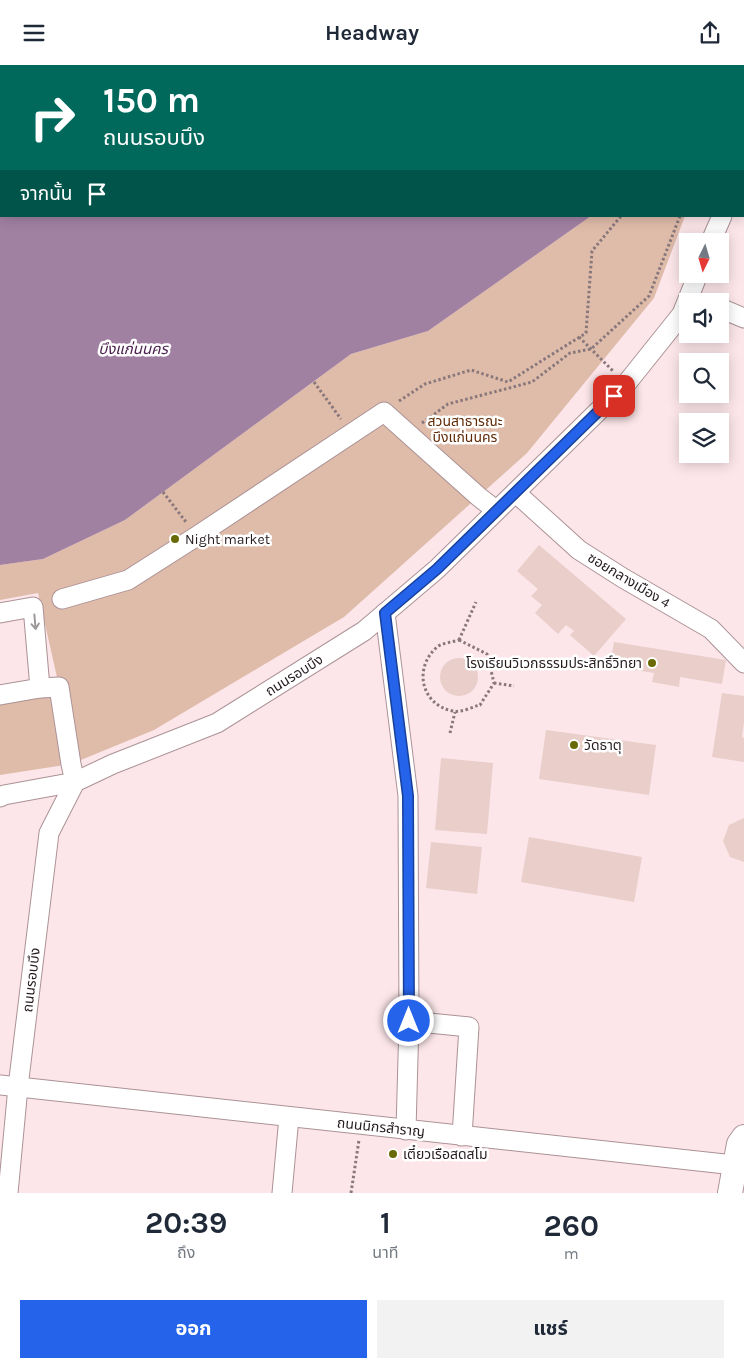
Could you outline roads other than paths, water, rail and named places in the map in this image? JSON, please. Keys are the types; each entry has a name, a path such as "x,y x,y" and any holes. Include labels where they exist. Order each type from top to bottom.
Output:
{"main road":[{"path":"730,1193 740,1166 739,1144 744,1137"}],"street":[{"path":"715,233 722,217"},
{"path":"729,312 744,318"},
{"name":"ถนนรอบบึง","path":"8,1193 9,1086 49,833 75,782 113,764 217,723 364,631 437,569 626,384 679,318"},
{"path":"62,599 128,580 384,412 478,497 496,510"},
{"name":"ซอยกลางเมือง 4","path":"516,493 579,549 622,578 711,629 744,663"},
{"path":"0,613 33,607 40,688"},
{"path":"385,613 408,796 409,1021 406,1130"},
{"path":"0,695 40,688 59,687 75,782 0,797"},
{"path":"409,1021 469,1027 462,1136"},
{"name":"ถนนนิกรสำราญ","path":"9,1086 740,1166"},
{"path":"282,1193 289,1117"}],"water":[{"name":"บึงแก่นนคร","path":"0,217 590,217 428,331 351,354 125,520 43,559 0,565"}],"place":[{"name":"Night market","path":"175,539"},
{"name":"โรงเรียนวิเวกธรรมประสิทธิ์วิทยา","path":"652,663"},
{"name":"วัดธาตุ","path":"574,745"},
{"name":"เตี๋ยวเรือสดสโม","path":"393,1154"}],"park label":[{"name":"สวนสาธารณะ บึงแก่นนคร","path":"465,430"}]}
